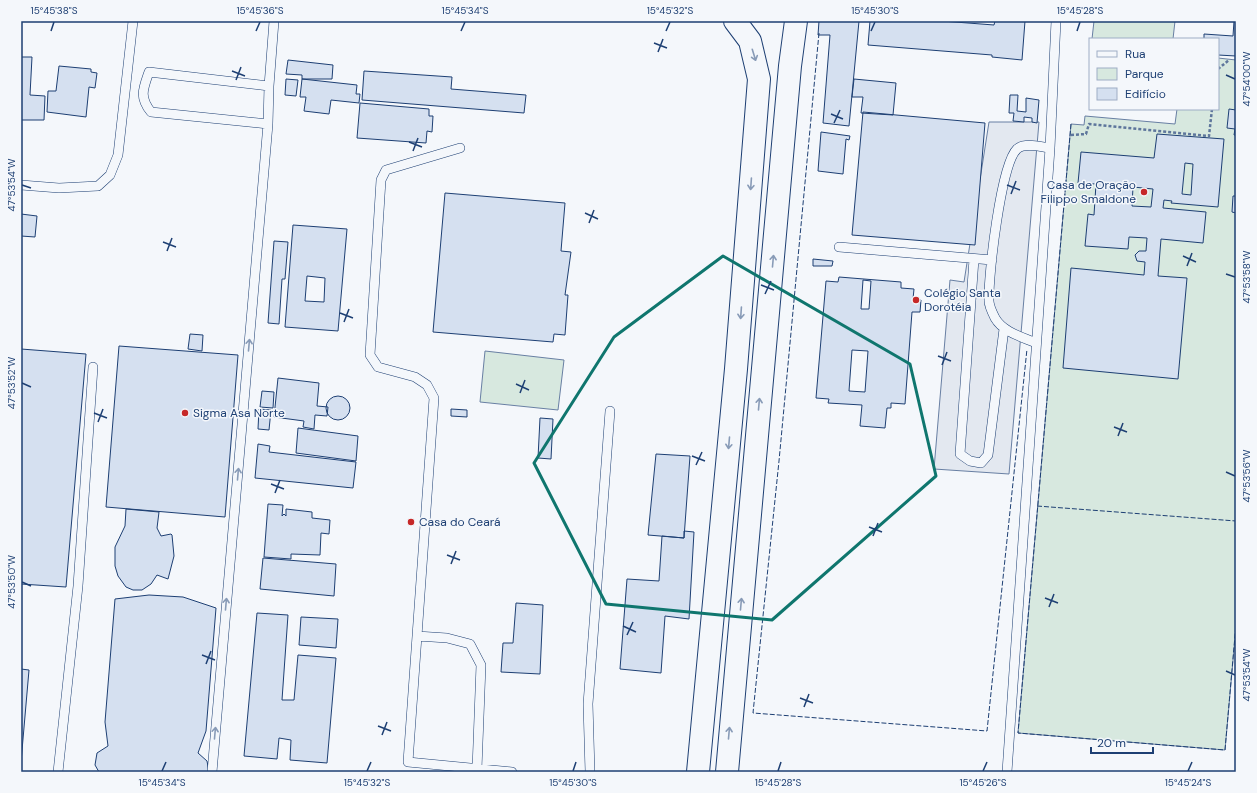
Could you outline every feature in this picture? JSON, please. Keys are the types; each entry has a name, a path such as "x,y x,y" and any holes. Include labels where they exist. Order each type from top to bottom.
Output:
{"street":[{"path":"698,772 736,369 759,79 750,41 735,21"},
{"path":"727,772 790,66 796,21"}],"lane":[{"path":"21,185 59,188 98,186 110,175 118,155 133,21"},
{"path":"212,772 268,124 269,86 274,21"},
{"path":"1007,772 1050,148 1056,21"},
{"path":"268,124 151,112 144,103 143,90 149,72 269,86"},
{"path":"1036,343 1004,328 995,319 989,303 992,260 1010,161 1018,148 1024,146 1050,148"},
{"path":"407,772 434,398 427,385 415,377 378,367 370,355 381,180 386,170 460,148"},
{"path":"839,247 992,260"},
{"path":"974,259 960,454 970,461 981,463 988,455 1004,328"},
{"path":"58,772 78,586 93,367"},
{"path":"590,772 588,704 610,411"},
{"path":"417,636 447,638 470,644 481,665 477,769"},
{"path":"408,762 512,772"}],"path":[{"path":"1219,68 1229,60"},
{"path":"1071,135 1086,134 1090,124 1209,136 1212,110"}],"highlighted area":[{"path":"723,256 910,364 936,476 772,620 606,604 534,463 614,337"}],"green space":[{"path":"1094,21 1175,21 1173,38 1092,38"},
{"path":"1219,58 1236,60 1236,627 1225,750 1018,733 1071,124 1084,125 1085,116 1175,124 1177,110 1219,110"},
{"path":"485,351 564,360 558,410 480,402"}],"shaded area":[{"path":"989,122 1039,122 1009,474 934,469 950,280 964,282"}],"building":[{"path":"819,21 859,21 849,126 823,123 830,35 818,35"},
{"path":"870,21 942,21 994,25 995,21 1025,21 1022,60 992,57 992,55 868,45"},
{"path":"1234,21 1236,21 1236,56 1219,55 1219,38 1204,38 1204,34 1233,36"},
{"path":"21,57 32,57 30,95 45,96 44,120 21,120"},
{"path":"288,60 333,65 332,79 302,79 302,75 286,74"},
{"path":"59,66 91,69 91,72 97,73 95,88 89,87 86,117 47,112 48,91 56,91"},
{"path":"364,71 452,77 451,89 526,95 524,113 362,100"},
{"path":"286,79 298,80 296,96 285,95"},
{"path":"302,79 357,85 356,94 360,94 359,103 331,100 329,114 304,111 306,97 300,97"},
{"path":"854,79 896,83 893,115 861,113 863,97 852,97"},
{"path":"1010,95 1018,95 1017,111 1026,112 1026,98 1039,100 1037,123 1032,122 1032,118 1024,117 1024,122 1013,121 1014,113 1009,113"},
{"path":"360,103 429,109 429,116 433,116 432,132 427,131 426,143 357,138"},
{"path":"1229,109 1236,110 1236,135 1234,135 1235,129 1227,128"},
{"path":"863,112 985,123 975,245 852,235"},
{"path":"821,132 850,136 849,140 846,139 843,174 818,171"},
{"path":"1157,134 1224,139 1218,207 1171,203 1172,201 1164,200 1163,208 1206,212 1203,243 1161,239 1158,276 1187,278 1178,379 1063,368 1071,268 1144,275 1145,262 1137,261 1135,255 1139,251 1146,251 1147,238 1129,237 1128,249 1085,246 1088,214 1094,215 1096,184 1078,183 1081,152 1154,158","holes":["1185,163 1193,164 1191,195 1182,194","1133,187 1153,189 1151,207 1132,206"]},
{"path":"445,193 565,203 561,251 571,252 565,295 568,295 565,335 554,334 553,342 433,332"},
{"path":"1233,196 1236,196 1236,213 1232,212"},
{"path":"21,214 37,216 35,237 21,236"},
{"path":"293,225 347,229 338,331 285,327","holes":["307,276 325,278 324,302 305,301"]},
{"path":"274,241 288,242 285,279 282,279 279,324 268,323"},
{"path":"813,259 833,261 832,266 813,266"},
{"path":"839,277 901,282 901,288 914,289 913,299 921,300 920,312 912,312 905,404 891,403 891,408 887,408 885,428 860,426 862,405 828,403 829,399 816,398 826,281 838,282","holes":["863,280 871,281 869,309 861,309","852,350 868,351 865,392 849,391"]},
{"path":"190,334 203,335 202,351 188,349"},
{"path":"119,346 238,355 225,517 106,507"},
{"path":"21,349 86,354 66,587 21,584"},
{"path":"278,378 319,383 317,406 328,407 327,416 315,415 314,429 303,427 304,421 274,417"},
{"path":"262,391 274,392 273,408 260,407"},
{"path":"338,396 343,397 349,403 349,413 343,419 338,420 333,419 327,413 326,408 327,403 333,397"},
{"path":"259,409 271,410 269,430 258,429"},
{"path":"451,409 467,410 467,417 451,416"},
{"path":"540,418 553,419 551,459 538,458"},
{"path":"298,428 358,436 356,461 296,453"},
{"path":"258,444 270,446 269,452 356,462 353,488 255,478"},
{"path":"656,454 690,456 684,538 648,535"},
{"path":"268,504 283,505 282,516 284,514 286,516 286,509 312,512 312,518 330,520 329,534 321,533 320,555 291,554 291,559 264,557"},
{"path":"126,509 159,512 157,528 161,536 172,535 174,556 168,579 157,575 151,584 142,590 133,590 126,587 118,576 115,566 115,547 125,526"},
{"path":"684,531 694,532 689,619 665,616 661,673 620,669 627,579 659,581 662,536 684,538"},
{"path":"263,558 336,564 334,596 260,589"},
{"path":"149,595 183,597 216,608 206,731 198,753 207,761 209,772 99,772 95,765 97,753 108,746 105,722 115,599"},
{"path":"516,603 543,605 540,674 501,672 503,643 513,643"},
{"path":"257,613 288,615 282,700 294,700 298,655 336,658 327,763 290,760 291,740 279,738 277,759 244,756"},
{"path":"301,617 338,619 336,648 299,645"},
{"path":"21,669 29,670 21,762"}],"fence":[{"path":"819,33 779,461 753,713 987,731 1027,349"},
{"path":"1071,124 1018,733 1225,750 1236,624"},
{"path":"1037,506 1236,521"}],"place":[{"name":"Casa de Oração Filippo Smaldone","path":"1144,192"},
{"name":"Colégio Santa Dorotéia","path":"916,300"},
{"name":"Sigma Asa Norte","path":"185,413"},
{"name":"Casa do Ceará","path":"411,522"}]}
